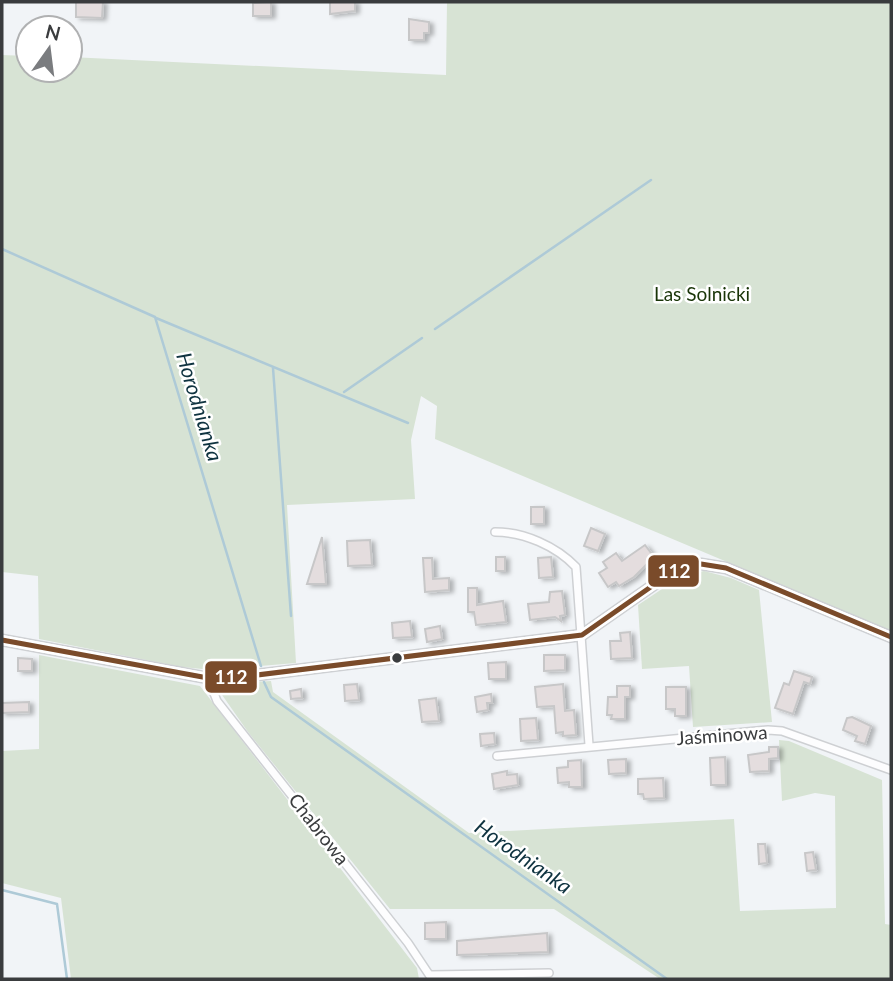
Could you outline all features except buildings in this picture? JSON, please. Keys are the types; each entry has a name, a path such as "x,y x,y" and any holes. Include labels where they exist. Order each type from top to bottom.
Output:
{"street":[{"path":"495,532 518,535 551,547 576,567 589,746"},
{"path":"2,640 208,678 370,663 582,635 660,579 688,566 701,564 726,568 891,637"},
{"name":"Chabrowa","path":"208,678 218,701 431,977"},
{"name":"Jaśminowa","path":"497,756 768,730 782,731 891,770"},
{"path":"431,977 549,973"}],"green space":[{"name":"Las Solnicki","path":"447,2 891,2 891,631 435,439 437,406 421,396 411,440 415,499 287,505 296,663 212,670 182,667 39,639 38,576 2,572 2,55 14,55 14,84 84,84 84,58 446,75"},
{"path":"704,571 731,578 759,590 772,722 693,727 689,666 642,669 638,605 683,575"},
{"path":"39,655 200,686 417,968 419,979 71,979 61,898 2,883 2,751 39,749"},
{"path":"271,681 273,692 469,833 734,819 740,911 836,908 835,796 815,793 782,801 779,740 789,741 882,780 885,924 891,925 891,979 660,979 554,909 390,909 248,732 220,692 223,684"}],"waterway":[{"path":"435,329 651,180"},
{"name":"Horodnianka","path":"2,249 155,317 261,666"},
{"path":"156,318 408,423"},
{"path":"344,392 422,338"},
{"path":"273,368 291,616"},
{"name":"Horodnianka","path":"264,682 271,697 667,979"},
{"path":"2,890 57,904 67,979"}],"transit line":[{"name":"112","path":"2,640 208,678 249,676 582,635 675,570 701,564 726,568 891,637"}]}
